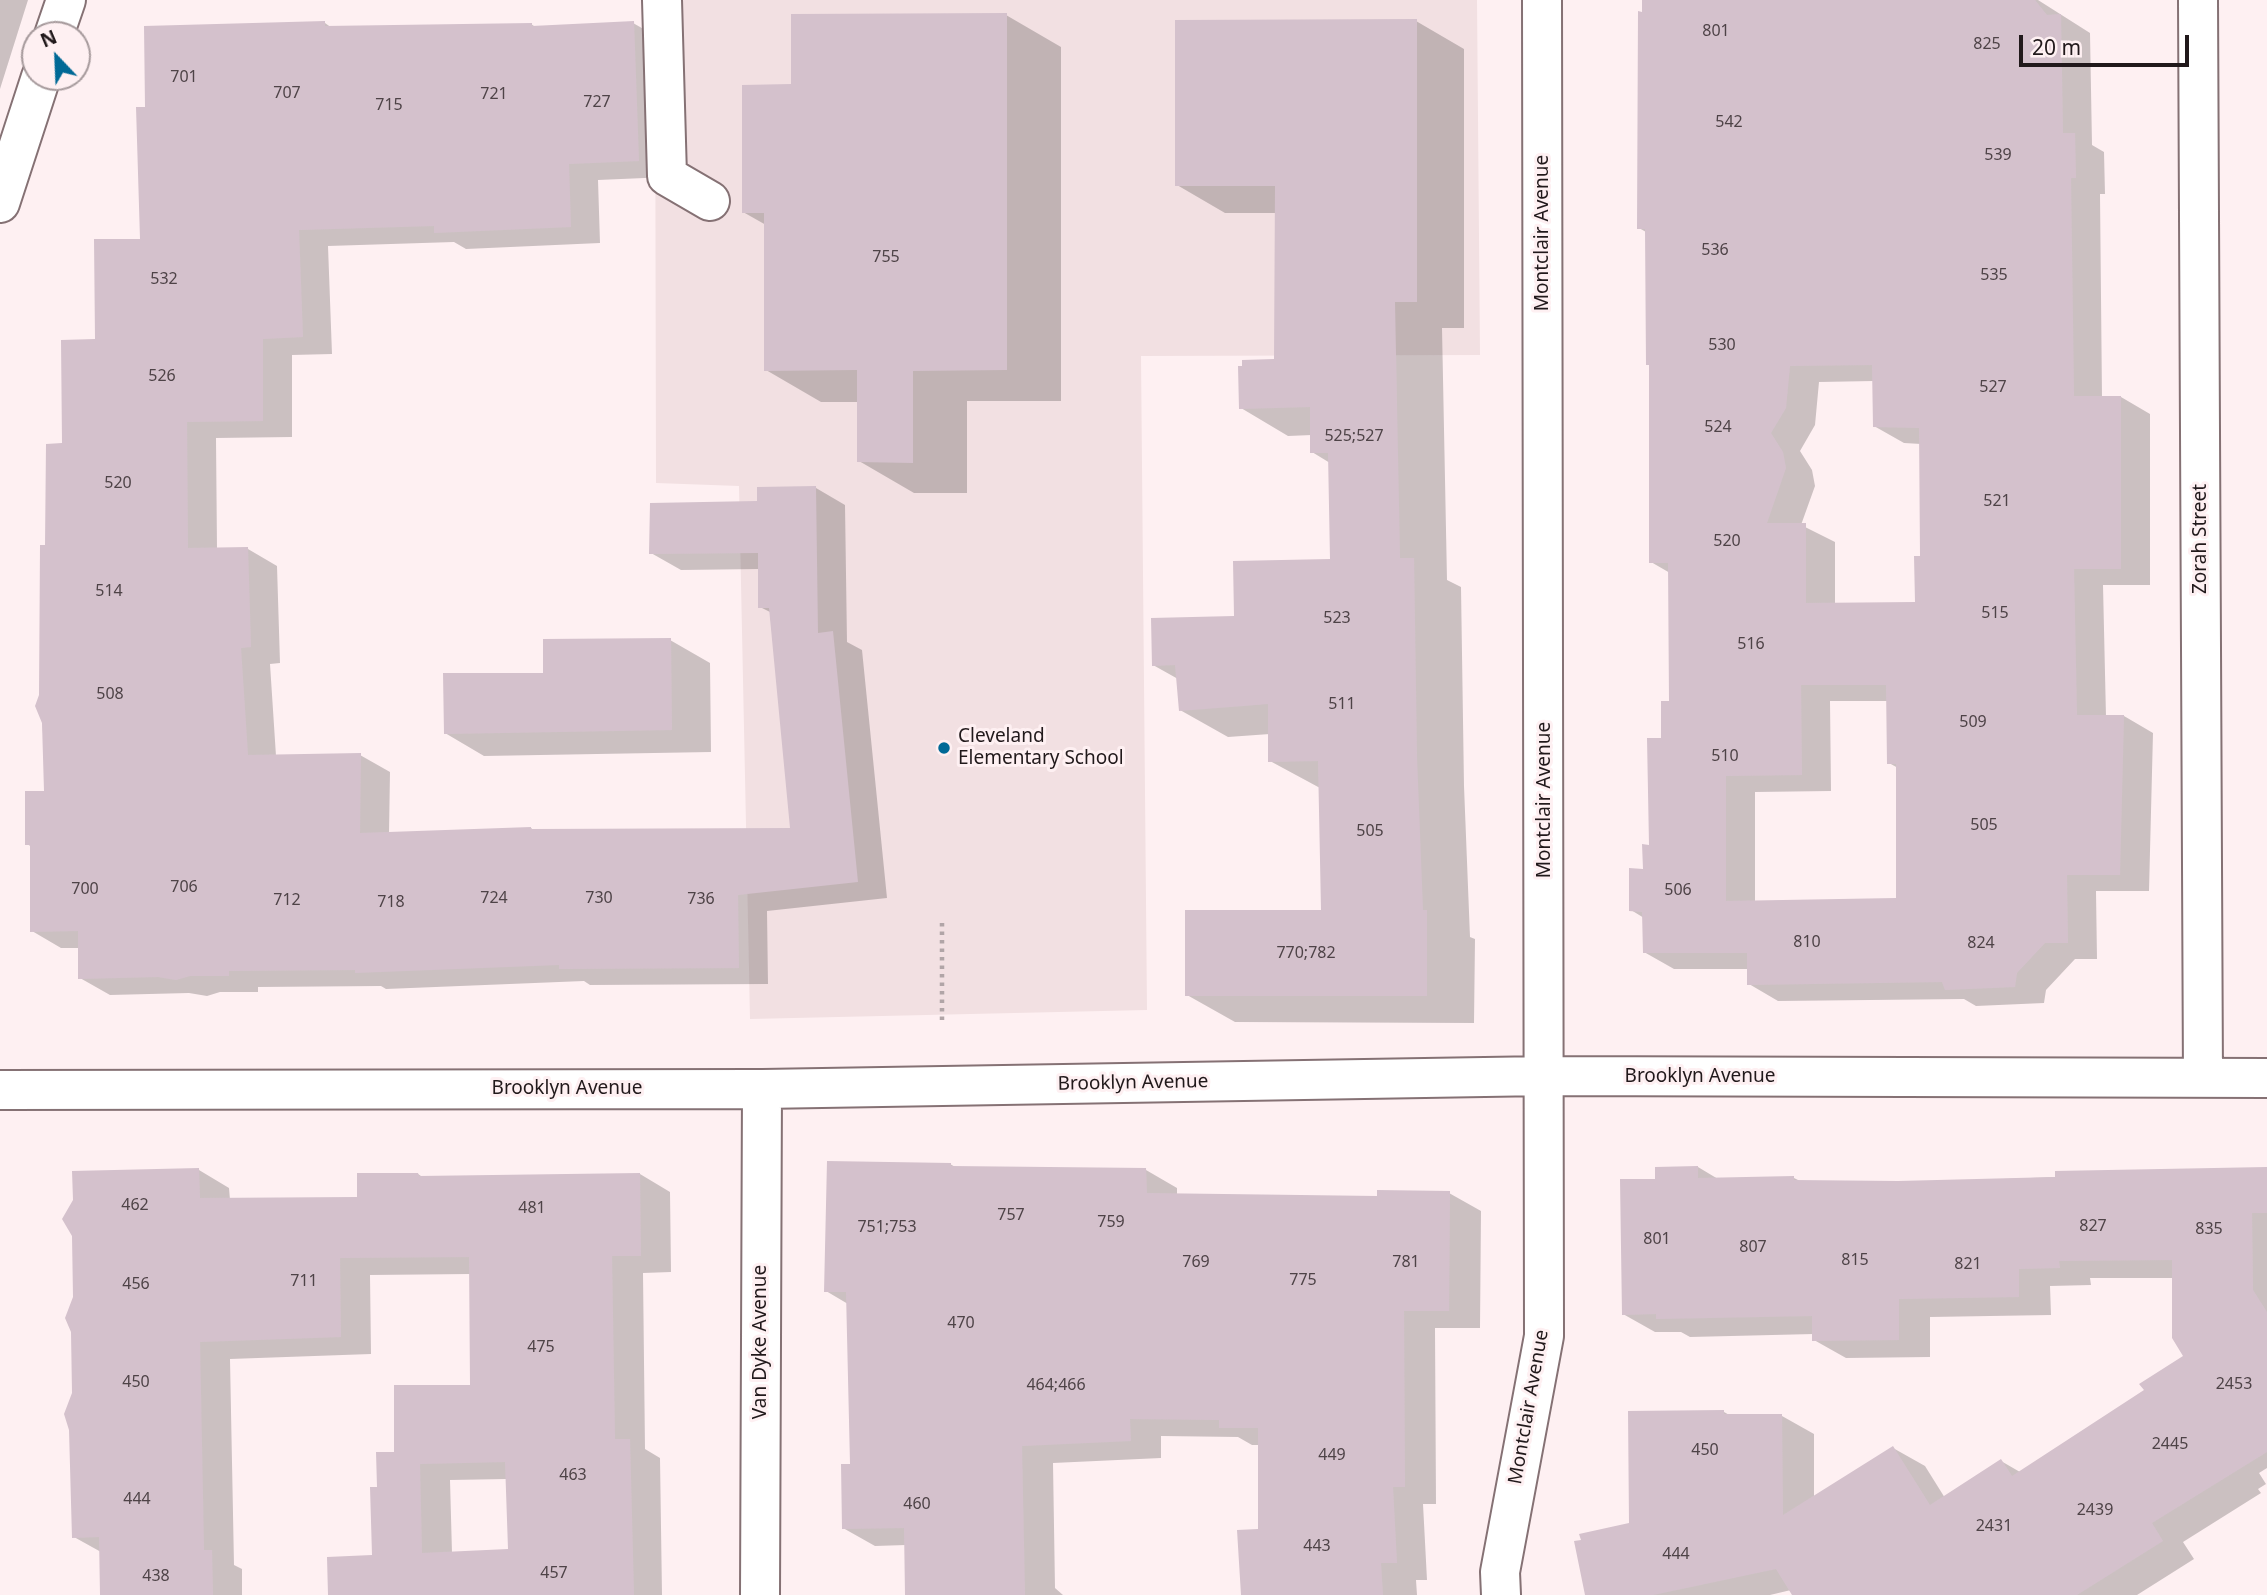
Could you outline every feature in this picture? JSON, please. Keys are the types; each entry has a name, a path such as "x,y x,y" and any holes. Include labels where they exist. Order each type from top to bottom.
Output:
{"street":[{"path":"59,21 66,0"},
{"path":"662,0 667,176 710,201"},
{"name":"Montclair Avenue","path":"1501,1595 1500,1572 1544,1336 1542,0"},
{"name":"Zorah Street","path":"2198,0 2203,1078"},
{"path":"0,203 36,91"},
{"name":"Brooklyn Avenue","path":"0,1090 762,1089 1545,1076 2267,1078"},
{"name":"Van Dyke Avenue","path":"760,1595 762,1089"}],"path":[{"path":"942,923 942,1024"}],"shaded area":[{"name":"Cleveland Elementary School","path":"655,0 1477,0 1480,355 1141,356 1147,1010 750,1019 739,486 656,483"}],"building":[{"path":"1642,0 2035,0 2047,15 2061,14 2063,133 2075,133 2076,178 2071,178 2074,396 2121,396 2121,569 2074,569 2077,715 2124,715 2120,875 2067,875 2068,943 2045,943 2017,973 2015,987 1945,990 1942,982 1747,985 1747,953 1643,953 1642,912 1629,911 1629,868 1643,869 1642,844 1649,845 1647,738 1661,738 1661,701 1669,701 1668,563 1649,563 1649,365 1646,365 1645,229 1637,229 1638,11 1642,12","holes":["1872,365 1873,427 1919,428 1920,556 1914,556 1915,602 1806,603 1806,523 1767,523 1786,468 1783,452 1771,433 1786,408 1790,366","1801,685 1886,685 1887,764 1896,764 1896,898 1726,901 1726,776 1802,775"]},
{"path":"1007,13 1007,370 913,371 913,463 857,462 857,370 764,371 764,213 742,213 742,85 791,84 791,14"},
{"path":"1417,19 1417,302 1395,302 1400,558 1414,558 1417,757 1423,910 1427,910 1427,996 1185,996 1185,910 1321,910 1318,761 1268,762 1268,704 1179,711 1175,665 1152,666 1151,618 1234,616 1233,561 1330,559 1328,453 1310,453 1310,407 1239,409 1238,366 1242,366 1242,360 1274,359 1275,186 1175,186 1175,20"},
{"path":"325,21 325,26 532,23 532,26 634,21 639,161 569,164 571,227 434,233 434,226 299,230 303,337 263,339 263,421 187,422 188,548 248,547 251,647 241,648 248,755 361,753 360,833 531,827 790,828 769,608 758,608 758,553 649,554 650,503 757,501 757,487 816,486 818,633 833,631 858,882 738,895 739,968 559,969 559,965 355,973 355,970 229,971 229,976 190,976 176,980 158,977 78,979 78,931 30,932 30,845 25,845 25,791 44,791 42,723 35,706 39,695 40,545 45,545 46,444 62,443 61,340 95,339 94,239 140,239 136,107 145,107 144,26"},
{"path":"671,638 672,730 444,734 443,673 543,673 543,639"},
{"path":"827,1161 951,1163 951,1166 1146,1168 1147,1193 1377,1196 1377,1190 1450,1191 1449,1311 1404,1311 1405,1487 1393,1487 1397,1563 1381,1563 1383,1595 1241,1595 1237,1530 1258,1529 1258,1428 1219,1428 1219,1420 1130,1419 1131,1441 1022,1446 1025,1595 905,1595 904,1528 842,1529 841,1464 850,1464 846,1292 824,1292"},
{"path":"1698,1166 1698,1178 1794,1176 1794,1180 1898,1181 2055,1177 2055,1171 2267,1167 2267,1213 2252,1213 2253,1290 2267,1312 2267,1452 2152,1523 2163,1541 2077,1595 1792,1595 1776,1569 1653,1595 1585,1595 1574,1541 1581,1540 1579,1534 1629,1523 1628,1411 1724,1410 1724,1414 1782,1414 1783,1515 1893,1446 1930,1505 2001,1459 2012,1476 2144,1390 2139,1384 2183,1356 2172,1338 2172,1260 2059,1261 2060,1268 2019,1269 2019,1297 1899,1299 1899,1340 1812,1341 1812,1316 1656,1319 1656,1314 1622,1315 1620,1179 1655,1179 1655,1167"},
{"path":"199,1168 200,1198 357,1197 357,1173 418,1173 419,1176 640,1173 641,1256 612,1256 615,1439 630,1439 634,1595 328,1595 327,1557 372,1555 370,1487 377,1487 376,1452 394,1452 394,1385 470,1385 469,1257 340,1258 341,1337 200,1342 204,1550 212,1550 213,1595 100,1595 99,1537 72,1538 69,1430 64,1414 72,1393 71,1332 65,1318 73,1297 72,1236 62,1219 73,1200 72,1171","holes":["505,1462 508,1549 422,1553 420,1464"]}],"place":[{"name":"Cleveland Elementary School","path":"944,748"}]}
